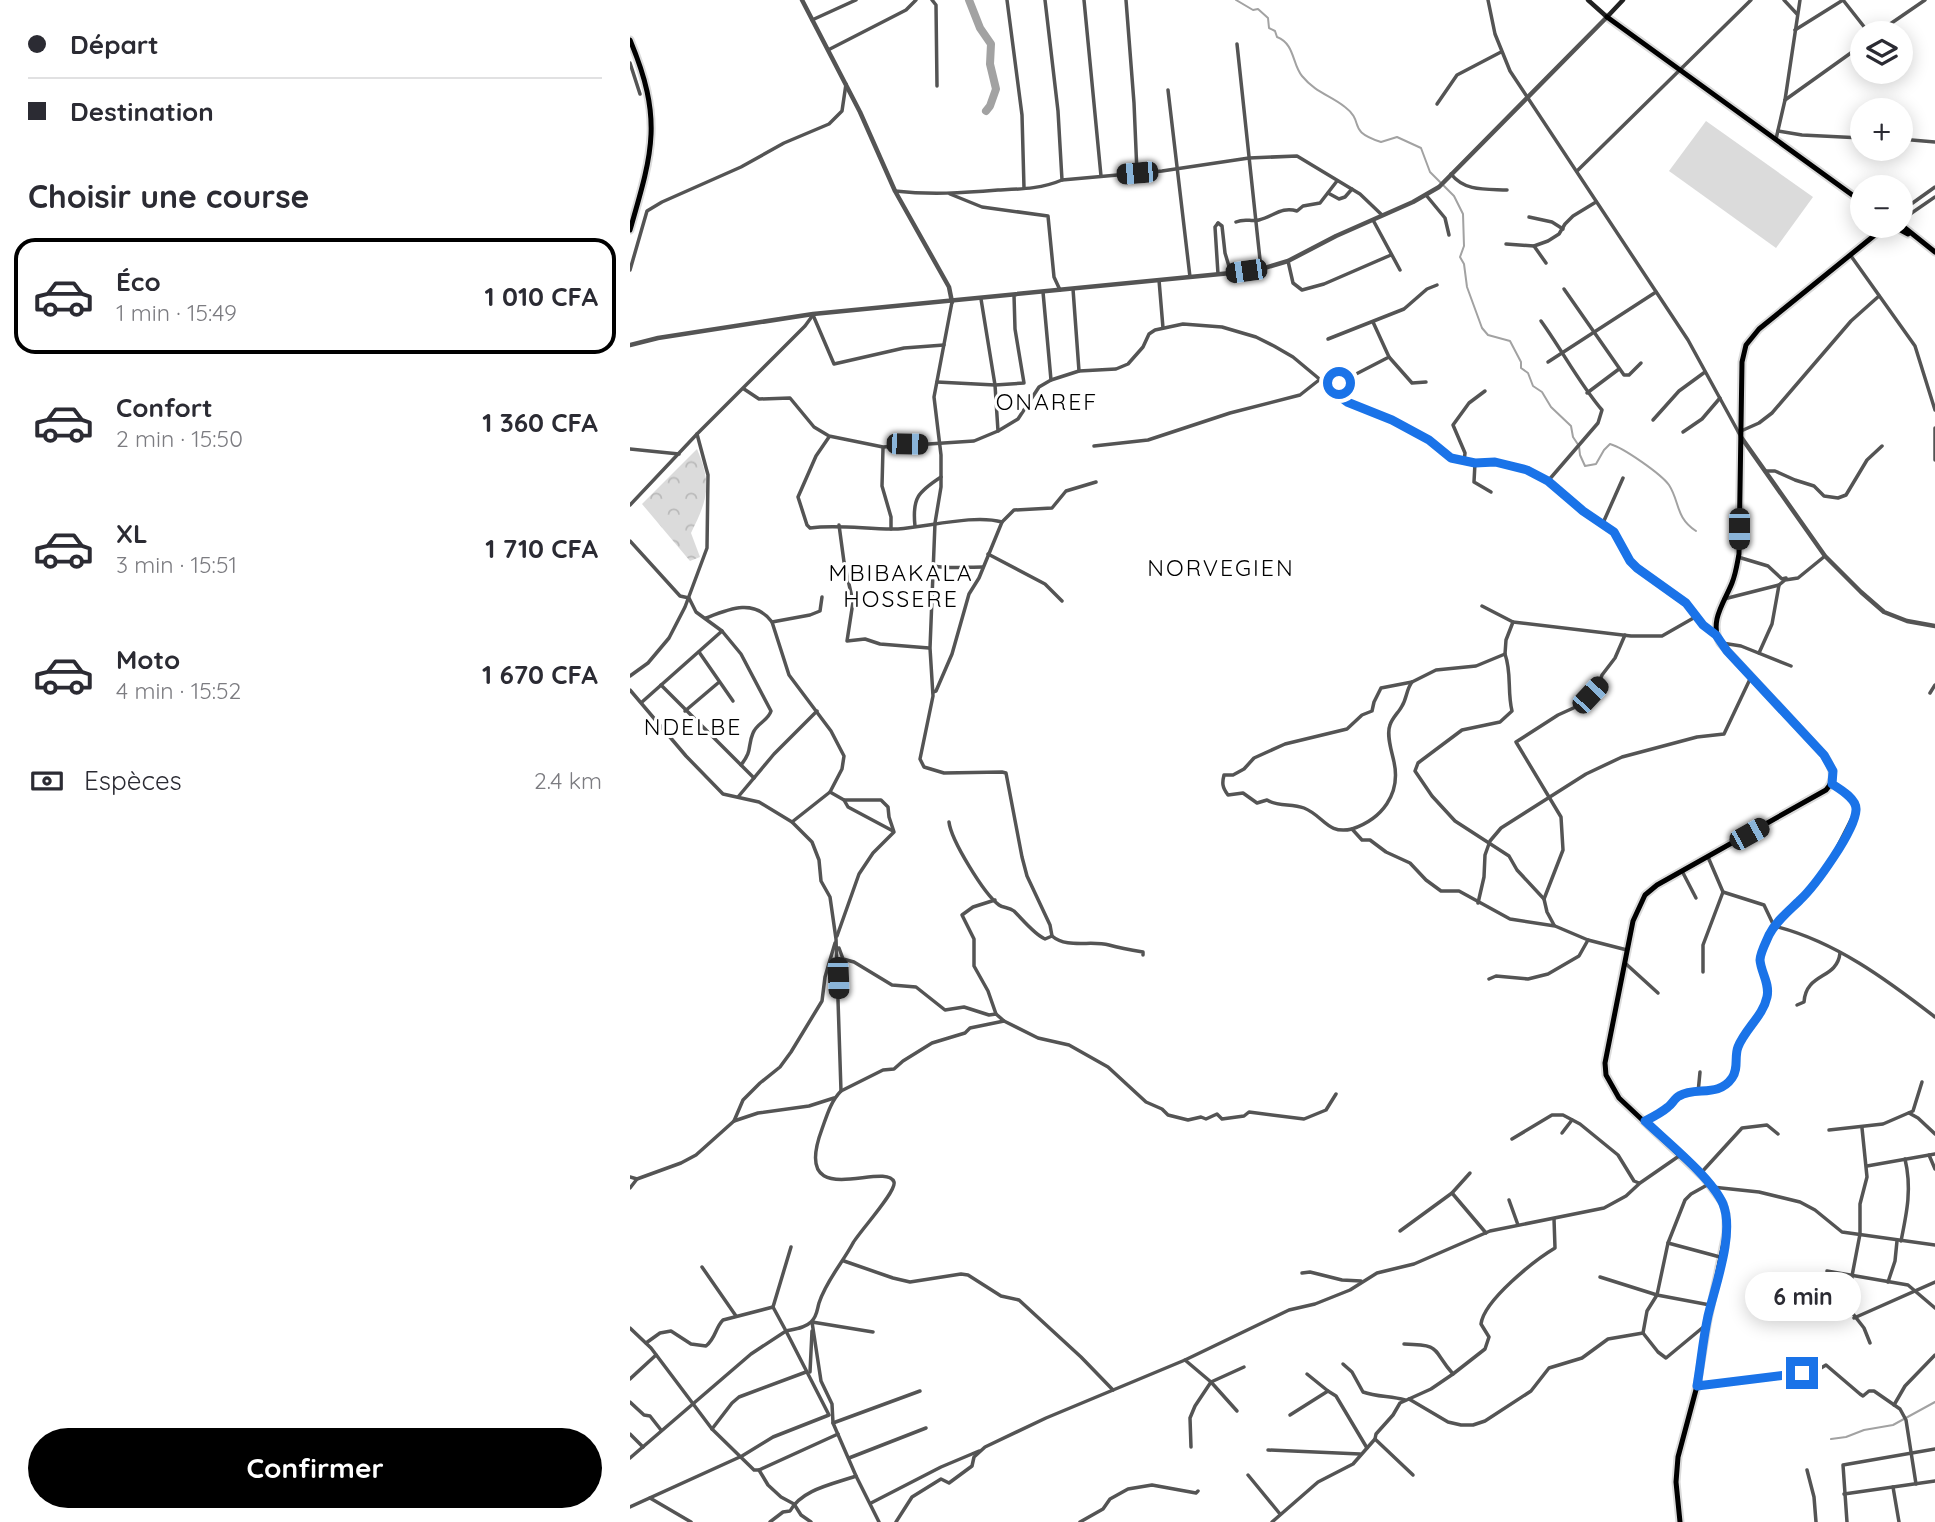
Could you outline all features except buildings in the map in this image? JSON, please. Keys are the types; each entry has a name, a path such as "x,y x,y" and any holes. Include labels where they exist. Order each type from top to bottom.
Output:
{"main road":[{"path":"1588,0 1850,193"},
{"path":"1607,16 1623,0"},
{"path":"630,40 649,92 652,113 649,161 633,210 630,230"},
{"path":"1913,237 1935,252"},
{"path":"1680,1522 1676,1482 1678,1457 1697,1386 1722,1257 1726,1214 1723,1203 1700,1174 1619,1098 1606,1075 1605,1063 1633,921 1645,895 1657,885 1826,790 1832,784 1833,771 1824,755 1720,643 1715,624 1734,579 1738,557 1742,355 1752,336 1773,316 1873,238"}],"street":[{"path":"802,0 846,84 895,191 949,287 953,302 934,397 941,474 930,648 933,692 921,763 924,767 944,772 1006,773 1025,866 1052,936 1058,941 1108,944 1134,949 1143,952 1143,955"},
{"path":"812,20 856,0"},
{"path":"828,50 906,10 916,0"},
{"path":"933,0 936,5 937,86"},
{"path":"1007,0 1021,115 1024,188"},
{"path":"1045,0 1058,111 1062,180"},
{"path":"1084,0 1101,176"},
{"path":"1126,0 1137,173"},
{"path":"1488,0 1495,34 1527,99 1688,340 1765,471 1825,556 1884,612 1907,621 1935,627"},
{"path":"1577,172 1751,0"},
{"path":"1784,0 1798,14"},
{"path":"1776,138 1785,100 1800,0"},
{"path":"1795,30 1843,0 1860,21"},
{"path":"1894,21 1925,0"},
{"path":"630,345 658,338 813,314 1231,273 1288,261 1438,187 1607,16"},
{"path":"1237,44 1261,267"},
{"path":"1437,104 1457,75 1502,51"},
{"path":"1785,100 1850,54"},
{"path":"630,63 640,94"},
{"path":"630,270 648,211 662,202 741,167 784,143 829,124 842,111 846,84"},
{"path":"1168,90 1190,277"},
{"path":"1778,131 1850,137"},
{"path":"1913,140 1935,142"},
{"path":"895,191 930,195 1048,186 1062,180 1178,169 1250,158 1297,156 1372,203 1382,215"},
{"path":"1451,174 1461,184 1471,188 1507,190"},
{"path":"1236,222 1243,219 1255,220 1286,208 1297,211 1303,206 1320,202 1337,181"},
{"path":"1913,203 1935,187"},
{"path":"1328,192 1339,199 1352,190"},
{"path":"949,194 982,207 1048,216 1054,277 1060,290"},
{"path":"1426,195 1445,218 1449,235"},
{"path":"1913,213 1935,197"},
{"path":"1506,244 1534,246 1548,241 1563,229 1573,216 1596,202"},
{"path":"1529,218 1552,222 1563,229"},
{"path":"1372,219 1400,270"},
{"path":"1218,274 1215,227 1218,223 1222,226 1231,273"},
{"path":"1534,246 1546,263"},
{"path":"1288,261 1293,283 1302,290 1324,284 1391,255"},
{"path":"1851,256 1915,346 1935,410"},
{"path":"1218,260 1227,259"},
{"path":"1159,280 1163,328"},
{"path":"1328,339 1404,309 1427,289 1437,285"},
{"path":"1073,289 1079,371"},
{"path":"1564,289 1619,369 1627,376 1641,363"},
{"path":"1044,292 1051,380"},
{"path":"1548,362 1656,292"},
{"path":"936,382 1022,384 1024,381 1014,295"},
{"path":"1741,434 1772,413 1852,321 1880,296"},
{"path":"981,299 995,385 998,431"},
{"path":"813,314 834,364 904,348 944,345"},
{"path":"630,505 697,433 805,326 813,314"},
{"path":"1541,321 1587,393 1602,410 1601,417 1548,481"},
{"path":"1373,322 1388,357 1412,383 1426,382"},
{"path":"744,389 759,399 790,398 821,432 829,436 883,447 974,441 1018,419 1040,387 1051,380 1079,371 1123,367 1132,361 1149,334 1183,324 1223,327 1256,337 1293,357 1347,402 1392,420 1438,446 1451,458 1464,462 1495,462 1527,470 1548,481 1583,511 1614,532 1630,561 1686,603 1703,625 1716,635"},
{"path":"1329,388 1388,357"},
{"path":"1587,393 1619,369"},
{"path":"1653,420 1679,391 1705,372"},
{"path":"1094,446 1147,440 1300,395 1319,380"},
{"path":"1464,462 1465,453 1453,425 1469,403 1485,391"},
{"path":"1683,432 1702,419 1720,398"},
{"path":"1935,428 1935,460"},
{"path":"821,432 823,443"},
{"path":"630,676 660,651 689,598 709,541 708,475 697,433"},
{"path":"829,436 802,487 799,502 810,528 839,525 891,529 936,523 1002,522"},
{"path":"1765,471 1775,471 1814,486 1824,496 1838,498 1846,495 1867,460 1882,446"},
{"path":"883,447 882,486 891,517 891,529"},
{"path":"630,449 679,454"},
{"path":"1475,463 1474,482 1491,492"},
{"path":"915,526 914,510 917,498 941,474"},
{"path":"1603,523 1623,478"},
{"path":"933,692 936,691 952,654 969,594 1002,522 1014,510 1052,508 1066,491 1096,482"},
{"path":"839,525 853,598 847,641 865,639 930,648"},
{"path":"630,541 680,596 689,598"},
{"path":"988,554 1045,584 1062,601"},
{"path":"1724,600 1798,578 1825,556"},
{"path":"1738,557 1768,566 1783,579 1798,578"},
{"path":"934,566 948,569 959,566 983,567"},
{"path":"1759,653 1772,624 1779,585"},
{"path":"772,622 820,611 822,597"},
{"path":"689,598 696,612 722,631 741,654 771,711 753,733 749,754 741,765"},
{"path":"1482,606 1513,622 1653,638 1662,636 1697,615"},
{"path":"706,618 730,609 747,607 759,611 772,622 789,675 817,711 844,756 842,769 830,792 792,822"},
{"path":"1513,622 1506,640 1505,654 1510,670 1507,692 1512,711 1500,722 1462,730 1415,767 1415,771 1448,814 1509,856 1517,870 1544,899 1555,926"},
{"path":"642,702 722,631"},
{"path":"1544,899 1564,844 1561,817 1516,741 1580,705 1599,684 1625,635"},
{"path":"1720,643 1759,653 1791,666"},
{"path":"699,652 733,701"},
{"path":"1412,682 1405,692 1404,703 1389,725 1396,782 1390,801 1366,824 1341,832 1326,825 1304,808 1273,804 1267,800 1257,803 1243,793 1228,794 1222,782 1224,775 1233,775 1244,769 1254,758 1284,744 1347,729 1362,715 1372,711 1381,688 1412,682 1436,670 1476,666 1505,654"},
{"path":"1478,903 1484,877 1485,855 1490,841 1501,828 1586,774 1622,757 1697,737 1724,734 1751,677"},
{"path":"685,711 719,682"},
{"path":"660,685 754,778"},
{"path":"1930,693 1935,685"},
{"path":"630,690 686,756 723,794 758,802 792,822 808,836 816,849 821,881 830,897 836,939 841,1091"},
{"path":"737,799 774,754 817,711"},
{"path":"1645,1121 1669,1107 1678,1096 1723,1087 1735,1073 1739,1044 1757,1019 1767,997 1768,985 1760,960 1770,933 1825,871 1856,810 1844,792 1832,784"},
{"path":"830,792 844,800 881,800 888,807 888,817 894,832"},
{"path":"844,800 848,807 894,832"},
{"path":"949,822 962,855 1000,906 1011,908 1035,929 1040,937 1045,939 1052,936"},
{"path":"1352,829 1362,839 1370,840 1386,852 1410,863 1441,891 1459,891 1510,919 1555,926 1588,940 1627,950"},
{"path":"734,1121 743,1100 780,1067 791,1052 822,1001 825,977 847,904 852,898 853,884 873,853 894,832"},
{"path":"1703,972 1703,945 1723,892 1708,857"},
{"path":"1682,871 1696,898"},
{"path":"1723,892 1764,905 1774,926 1840,953 1881,977 1935,1017"},
{"path":"995,900 972,907 962,915 974,939 974,966 988,991 996,1014 1004,1021 1038,1038 1069,1045 1108,1067 1152,1106 1168,1115 1188,1120 1201,1117 1206,1119 1217,1114 1222,1119 1233,1118 1249,1112 1304,1119 1326,1110 1336,1094"},
{"path":"836,939 843,959 854,962 892,985 916,987 945,1010 964,1007 989,1015 996,1014"},
{"path":"1489,979 1496,976 1528,979 1548,974 1579,956 1588,940"},
{"path":"1797,1005 1804,1002 1808,986 1829,973 1836,965 1840,953"},
{"path":"1625,963 1658,993"},
{"path":"811,1379 812,1322 820,1301 865,1224 893,1191 894,1183 884,1176 846,1179 830,1177 818,1169 815,1154 834,1098 841,1091 883,1070 894,1069 903,1060 932,1043 965,1033 970,1028 1004,1021"},
{"path":"1698,1093 1700,1072"},
{"path":"1829,1129 1883,1124 1913,1111 1922,1082"},
{"path":"630,1188 637,1179 696,1155 734,1121 758,1113 809,1106 834,1098"},
{"path":"1909,1113 1935,1134"},
{"path":"1512,1139 1556,1114 1572,1120 1613,1150 1634,1181 1640,1183"},
{"path":"1563,1133 1572,1120"},
{"path":"1700,1174 1742,1128 1767,1125 1778,1134"},
{"path":"1862,1128 1867,1177 1860,1204 1860,1234 1852,1276 1850,1310 1864,1328 1870,1343"},
{"path":"1867,1166 1932,1154 1935,1169"},
{"path":"871,1503 941,1467 1185,1360 1289,1310 1315,1304 1359,1286 1377,1273 1414,1264 1486,1233 1604,1208 1626,1196 1681,1155"},
{"path":"1888,1282 1909,1204 1905,1159"},
{"path":"1400,1231 1452,1193 1470,1173"},
{"path":"630,1177 637,1179"},
{"path":"1643,1333 1649,1306 1657,1295 1668,1243 1685,1200 1691,1194 1710,1186 1759,1192 1800,1202 1815,1210 1842,1232 1935,1245"},
{"path":"1452,1193 1486,1233"},
{"path":"1509,1199 1518,1225"},
{"path":"1272,1522 1318,1482 1353,1464 1400,1404 1453,1374 1485,1349 1489,1337 1481,1324 1488,1308 1513,1279 1555,1248 1554,1219"},
{"path":"1668,1243 1722,1257"},
{"path":"630,1506 742,1456 773,1437 830,1415 773,1307 792,1247"},
{"path":"844,1261 910,1282 968,1275 995,1293 1020,1300 1113,1391"},
{"path":"702,1267 736,1315"},
{"path":"1827,1271 1908,1284 1935,1308"},
{"path":"1302,1273 1363,1281"},
{"path":"1600,1277 1657,1295 1711,1305"},
{"path":"1854,1318 1935,1282"},
{"path":"646,1343 660,1333 671,1331 691,1345 706,1346 713,1341 718,1325 723,1320 773,1307"},
{"path":"812,1322 821,1381 832,1404 834,1423 879,1522"},
{"path":"630,1458 751,1354 786,1331 812,1322 873,1332"},
{"path":"1643,1333 1658,1352 1666,1357 1707,1324"},
{"path":"630,1328 656,1354 712,1429 754,1470 838,1434"},
{"path":"1343,1364 1352,1372 1363,1392 1373,1396 1407,1400 1448,1422 1473,1425 1485,1421 1531,1391 1549,1368 1582,1358 1608,1339 1643,1333"},
{"path":"1404,1344 1429,1345 1436,1349 1453,1374"},
{"path":"630,1379 656,1354"},
{"path":"1894,1405 1905,1387 1935,1356"},
{"path":"1185,1360 1211,1382 1237,1411"},
{"path":"1697,1386 1816,1371 1825,1364 1861,1395 1874,1391 1894,1405 1905,1419 1916,1483"},
{"path":"1191,1447 1190,1418 1211,1382 1244,1367"},
{"path":"712,1429 739,1397 807,1371"},
{"path":"1307,1374 1336,1396 1367,1448"},
{"path":"834,1423 920,1391"},
{"path":"1290,1415 1328,1391"},
{"path":"630,1402 644,1415 650,1416 662,1430"},
{"path":"849,1458 926,1428"},
{"path":"630,1434 643,1447"},
{"path":"1375,1439 1413,1475"},
{"path":"1847,1522 1842,1466 1844,1464 1935,1449"},
{"path":"1268,1450 1360,1454"},
{"path":"896,1522 912,1497 941,1479 949,1483 954,1481 972,1466 974,1457 980,1451"},
{"path":"759,1470 768,1485 794,1504 800,1515 811,1522"},
{"path":"1807,1470 1816,1522"},
{"path":"1248,1475 1280,1514"},
{"path":"770,1522 783,1512 790,1511 803,1496 856,1476"},
{"path":"1844,1494 1934,1481 1935,1489"},
{"path":"1080,1522 1103,1509 1110,1499 1128,1489 1152,1485 1196,1493 1198,1491"},
{"path":"1893,1487 1899,1522"},
{"path":"650,1498 691,1522"}],"green space":[{"path":"1706,121 1813,197 1776,248 1669,171"},
{"path":"697,449 705,472 706,491 691,533 700,557 690,561 642,504"}],"waterway":[{"path":"969,0 980,28 991,44 990,64 996,89 986,111"},
{"path":"1236,0 1253,10 1258,9 1268,18 1269,28 1287,44 1302,76 1351,113 1363,134 1381,142 1397,137 1421,148 1430,172 1454,196 1463,214 1464,246 1460,257 1464,264 1467,287 1482,328 1488,335 1510,341 1521,362 1521,368 1528,373 1533,386 1542,392 1551,407 1571,426 1585,466 1596,464 1610,444 1624,451 1665,480 1684,520 1696,531"},
{"path":"1831,1439 1893,1425 1935,1402"}],"district":[{"name":"ONAREF","path":"1047,402"},
{"name":"NORVEGIEN","path":"1221,568"},
{"name":"MBIBAKALA HOSSERE","path":"901,586"},
{"name":"NDELBE","path":"693,727"}],"route":[{"path":"1339,383 1329,388 1347,402 1392,420 1429,440 1451,458 1464,462 1495,462 1527,470 1548,481 1583,511 1603,523 1614,532 1630,561 1686,603 1703,625 1716,635 1727,651 1824,755 1833,771 1832,784 1844,792 1855,805 1856,810 1850,826 1825,871 1770,933 1760,960 1768,985 1767,997 1757,1019 1739,1044 1735,1073 1731,1080 1723,1087 1678,1096 1669,1107 1645,1121 1711,1187 1723,1203 1726,1214 1726,1233 1707,1320 1697,1386 1802,1373"}]}
